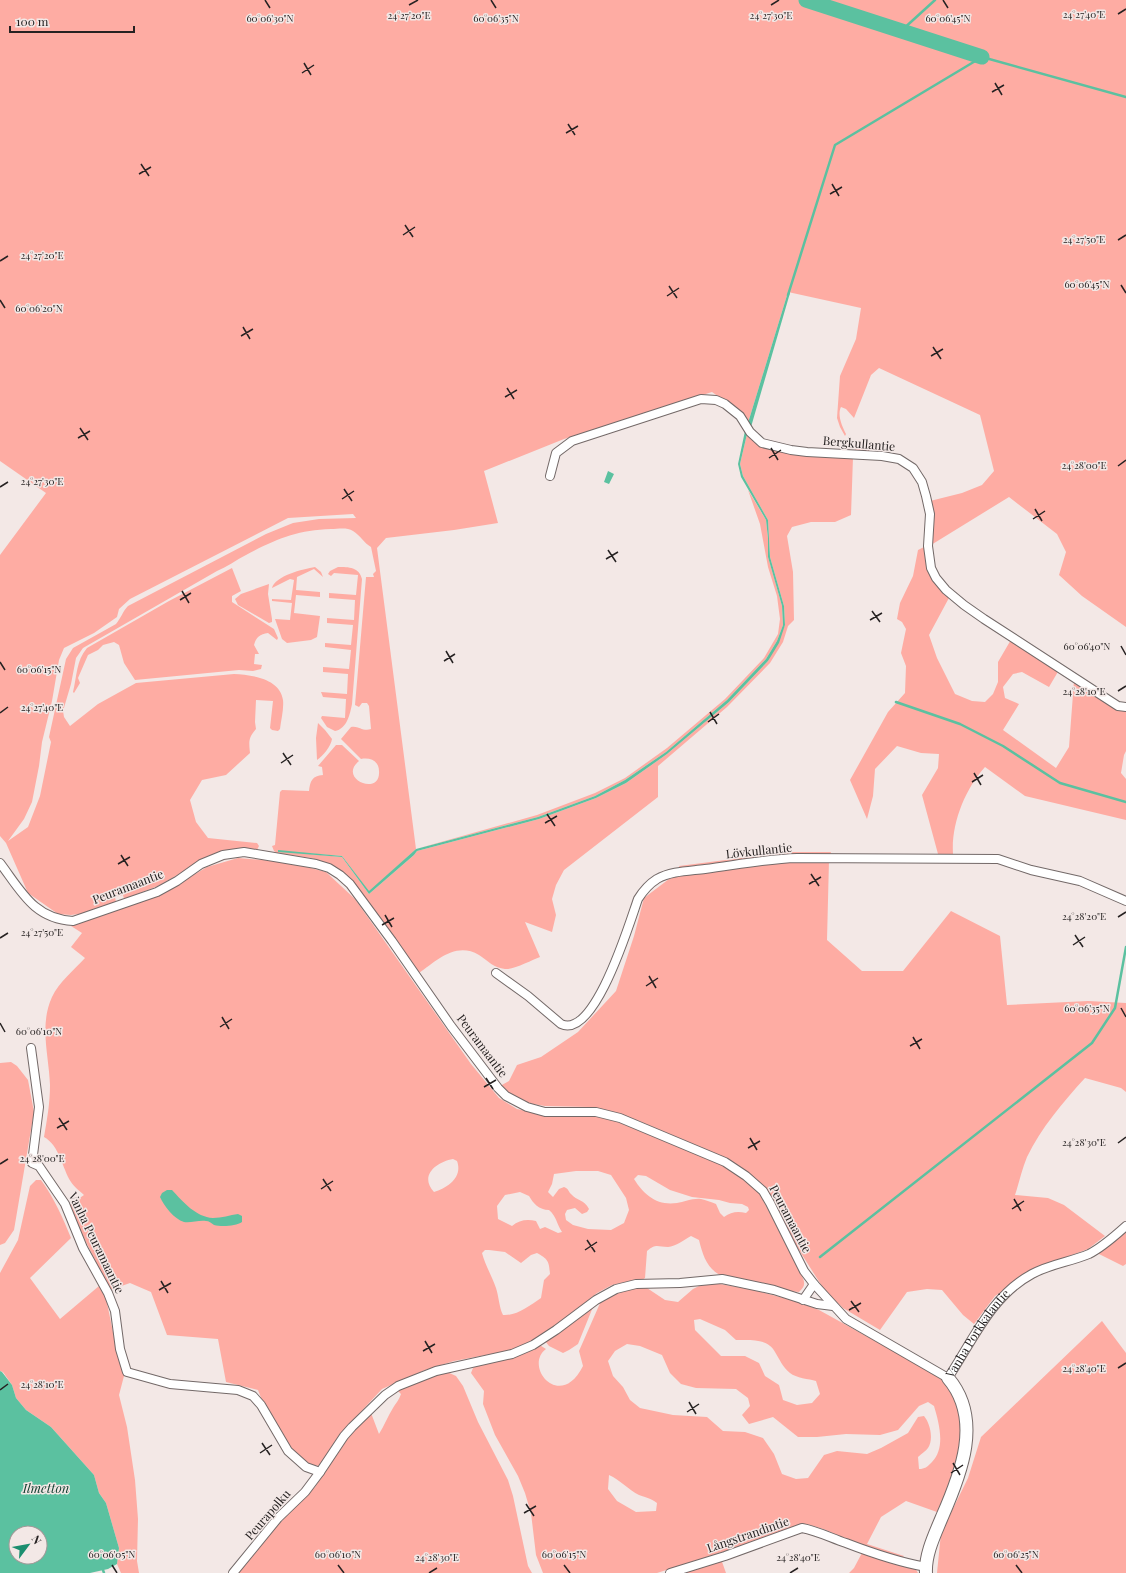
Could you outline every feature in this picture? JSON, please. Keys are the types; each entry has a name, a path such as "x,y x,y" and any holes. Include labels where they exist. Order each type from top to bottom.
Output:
{"street":[{"name":"Bergkullantie","path":"550,476 556,453 572,441 701,399 716,400 725,404 740,416 750,432 762,443 802,452 882,456 899,459 913,468 922,482 930,514 928,546 931,568 936,578 946,590 964,605 1031,650 1118,706 1126,707"},
{"name":"Peuramaantie","path":"0,863 26,898 41,913 61,920 72,921 157,892 177,881 201,864 223,855 244,852 316,864 329,868 350,884 451,1026 498,1088 506,1096 527,1107 545,1112 596,1112 620,1118 725,1162 746,1176 763,1191 797,1258 814,1284 846,1319 948,1378"},
{"name":"Lövkullantie","path":"496,973 528,996 561,1024 571,1026 585,1016 600,994 613,970 638,899 643,890 657,879 677,873 768,860 797,858 998,859 1031,870 1080,881 1126,900"},
{"name":"Vanha Peuramaantie","path":"31,1048 39,1107 32,1163 39,1166 65,1204 83,1248 108,1293 114,1311 120,1349 127,1372 170,1384 238,1390 253,1396 261,1405 288,1451 306,1467 320,1472"},
{"name":"Vanha Porkkalantie","path":"926,1570 934,1537 954,1491 966,1444 967,1427 961,1398 948,1378 972,1338 996,1305 1012,1287 1031,1275 1052,1265 1090,1253 1126,1226"},
{"path":"320,1472 344,1436 352,1427 385,1395 398,1386 436,1371 512,1354 533,1345 596,1300 616,1289 636,1284 680,1283 722,1279 774,1290 803,1300 833,1306"},
{"path":"803,1300 814,1284"},
{"name":"Peurapolku","path":"233,1573 278,1518 305,1492 320,1472"},
{"name":"Långstrandintie","path":"670,1573 725,1556 802,1528 815,1530 845,1543 926,1570"}],"shaded area":[{"path":"0,0 1126,0 1126,627 1082,596 1059,575 1066,552 1057,534 1009,497 931,545 930,501 962,493 982,485 994,471 980,415 879,368 871,375 854,418 846,409 841,407 840,417 846,434 845,436 837,418 840,376 856,339 861,308 788,292 748,423 743,414 712,392 564,439 484,471 498,523 386,538 377,548 416,849 369,892 342,856 278,851 342,857 369,894 417,851 539,819 596,798 626,783 667,754 729,702 768,661 785,625 784,606 770,557 768,520 743,476 740,464 747,434 761,445 853,457 851,515 835,522 811,522 792,527 787,536 793,572 794,620 788,626 783,642 770,663 727,707 658,766 658,797 564,870 556,885 552,899 556,915 552,932 525,922 540,957 513,968 505,969 491,964 471,951 454,951 439,958 419,973 364,897 321,861 277,853 274,851 272,846 275,845 280,792 282,790 309,791 312,780 323,775 322,767 318,766 336,745 342,745 359,761 354,768 353,774 356,779 368,784 374,783 378,779 379,768 376,762 371,759 361,759 341,739 351,727 365,730 371,729 369,706 367,703 362,703 359,707 355,705 366,577 374,577 373,574 376,571 371,547 351,530 342,528 297,533 267,544 83,648 76,658 71,684 63,711 64,717 70,726 98,704 136,683 234,674 248,675 264,679 271,682 276,687 281,693 283,700 280,729 278,731 270,728 273,701 256,700 256,729 250,740 250,753 226,775 202,780 190,800 196,822 208,838 257,843 259,846 257,850 209,857 158,886 124,899 123,895 115,897 116,902 86,913 71,915 58,914 28,893 6,843 0,836 0,555 46,493 0,461","holes":["353,514 356,518 319,519 293,523 266,534 128,606 116,624 73,648 66,659 49,737 51,742 40,796 28,827 8,841 24,819 32,802 42,742 52,701 59,660 64,648 94,633 117,617 119,609 130,599 288,518"]},
{"path":"857,442 866,442 870,452 856,454 855,444"},
{"path":"748,490 766,520 768,557 782,606 783,625 777,641 766,659 727,700 666,752 625,780 595,796 538,817 416,849 537,815 595,793 625,778 667,748 725,699 764,658 778,634 780,619 777,596 768,567 760,524"},
{"path":"924,547 928,566 950,596 929,635 937,658 955,694 972,701 985,702 993,694 998,682 998,662 1012,638 1059,670 1049,687 1022,672 1013,674 1003,687 1005,698 1019,704 1003,730 1056,768 1069,747 1074,681 1106,703 1126,710 1126,751 1121,773 1126,779 1126,820 1025,796 985,767 971,786 961,808 954,831 953,854 938,854 922,795 938,768 939,754 921,753 897,746 875,769 873,796 867,819 850,780 888,712 905,693 906,666 901,653 906,629 902,622 897,619 900,603 913,576 918,550"},
{"path":"315,567 321,572 323,577 314,569 297,577 296,590 320,592 320,597 296,595 294,613 320,616 317,637 311,640 287,643 282,639 275,619 290,620 292,603 272,601 272,599 291,600 294,580 290,579 272,588 278,580 284,577 297,571"},
{"path":"338,567 353,568 359,572 362,579 352,704 345,724 339,730 335,731 327,727 321,718 322,716 345,718 346,699 323,697 321,692 347,694 348,674 323,672 323,667 349,669 351,650 325,647 325,643 351,645 353,625 327,623 327,618 354,620 355,600 329,598 329,593 356,595 358,575 334,573 331,576 328,574 330,571"},
{"path":"232,568 241,591 232,596 232,602 274,629 278,638 277,640 268,633 257,638 254,645 259,654 255,654 254,664 262,665 261,669 253,671 239,670 135,680 124,663 119,645 114,642 103,645 98,650 88,655 78,678 80,683 74,693 73,692 77,669 83,653 87,648 169,601"},
{"path":"269,584 268,594 272,622 269,623 238,605 235,599 241,594"},
{"path":"318,723 332,739 326,751 317,760 316,738"},
{"path":"787,852 831,852 830,855 680,870 679,866"},
{"path":"238,858 288,862 326,872 355,899 471,1064 499,1098 517,1109 544,1115 598,1117 613,1120 720,1164 745,1179 760,1194 802,1277 804,1282 803,1288 799,1292 789,1291 722,1276 709,1266 699,1240 691,1236 680,1243 668,1247 653,1247 647,1251 645,1278 640,1281 612,1285 597,1293 564,1320 537,1338 512,1350 454,1361 425,1370 382,1389 344,1430 321,1466 309,1465 288,1446 265,1408 258,1390 226,1382 218,1339 167,1335 151,1292 130,1283 110,1290 68,1206 84,1195 72,1184 54,1146 44,1137 50,1092 45,1030 48,1008 52,997 59,986 85,958 71,947 82,933 71,926 163,893 207,867","holes":["453,1159 457,1161 458,1172 456,1177 449,1185 434,1192 428,1181 429,1175 441,1163","576,1171 598,1171 611,1175 626,1198 629,1210 624,1223 611,1230 588,1229 573,1225 566,1220 565,1214 567,1210 575,1208 582,1214 587,1212 589,1209 585,1203 573,1196 568,1189 564,1187 559,1189 553,1197 548,1192 552,1184 554,1174","638,1175 646,1176 670,1190 692,1197 742,1204 748,1207 749,1210 746,1213 734,1212 724,1217 720,1213 716,1204 703,1199 695,1199 677,1203 663,1203 652,1198 642,1190 634,1179","520,1192 529,1196 534,1204 545,1210 549,1210 554,1215 562,1232 558,1233 545,1227 540,1229 536,1221 533,1220 520,1221 512,1226 498,1219 497,1206 505,1195","485,1250 505,1252 521,1263 531,1255 537,1253 544,1257 548,1263 550,1274 544,1280 541,1298 518,1312 503,1315 496,1288 482,1253"]},
{"path":"829,860 827,940 862,971 903,971 951,911 1000,936 1007,1005 1088,1001 1126,1003 1126,1092 1121,1088 1085,1078 1053,1116 1033,1146 1025,1162 1015,1195 1048,1198 1064,1205 1105,1236 1088,1249 1037,1268 995,1296 974,1324 963,1315 942,1290 927,1289 907,1292 880,1330 843,1308 825,1291 754,1179 728,1159 639,1121 615,1113 591,1107 545,1106 527,1103 516,1098 500,1086 509,1081 517,1065 541,1057 578,1032 616,991 634,936 644,898 669,879 681,875 782,861"},
{"path":"11,1062 17,1066 28,1080 34,1112 14,1230 5,1243 0,1245 0,1063"},
{"path":"36,1180 41,1180 50,1194 71,1238 30,1278 60,1319 99,1286 106,1298 124,1376 119,1395 127,1427 135,1480 138,1519 137,1561 139,1573 121,1573 117,1564 119,1548 106,1503 99,1493 94,1475 51,1427 26,1410 16,1398 12,1385 3,1372 0,1371 0,1273 18,1240 30,1186"},
{"path":"1126,1229 1126,1264 1123,1266 1095,1252"},
{"path":"703,1284 720,1284 754,1290 795,1301 819,1310 933,1373 942,1380 952,1393 959,1407 962,1443 952,1479 937,1512 906,1501 881,1517 867,1544 904,1556 901,1559 856,1544 826,1530 807,1524 790,1528 738,1547 657,1573 543,1573 536,1555 531,1513 525,1493 518,1476 495,1435 483,1404 484,1391 471,1373 473,1368 538,1344 546,1349 540,1356 539,1365 542,1374 547,1381 555,1385 564,1385 574,1379 583,1366 579,1351 601,1301 618,1291 644,1286 665,1300 678,1302 693,1289","holes":["700,1319 725,1330 736,1340 758,1341 768,1344 772,1347 783,1365 790,1373 816,1381 820,1394 812,1403 797,1405 783,1400 779,1385 765,1376 759,1363 745,1356 721,1356 695,1330 694,1320","627,1344 640,1346 662,1355 670,1373 681,1384 696,1388 736,1389 748,1398 750,1406 742,1415 749,1424 773,1417 798,1437 846,1434 880,1435 898,1430 919,1406 928,1402 934,1406 938,1420 940,1435 939,1450 930,1464 919,1469 918,1457 928,1448 931,1436 924,1416 918,1417 908,1433 881,1448 867,1454 837,1451 824,1455 808,1478 796,1479 782,1474 774,1454 763,1438 745,1432 723,1431 707,1417 673,1415 640,1408 630,1400 623,1387 613,1376 608,1361 615,1351","609,1475 635,1493 657,1503 656,1511 636,1512 617,1501 608,1489"]},
{"path":"593,1307 578,1344 563,1353 549,1346 545,1341"},
{"path":"1102,1321 1126,1353 1126,1573 937,1573 941,1533 968,1478 981,1437"},
{"path":"445,1371 456,1376 463,1386 478,1422 508,1480 513,1496 528,1566 532,1573 237,1573 274,1529 315,1487 347,1436 371,1413 379,1434 401,1394 396,1389"},
{"path":"863,1551 915,1568 918,1573 849,1573 854,1568"},
{"path":"721,1559 726,1573 680,1573"}],"water":[{"path":"788,292 790,293 751,427 748,423"},
{"path":"745,431 747,434 740,464 743,476 768,520 770,557 784,606 785,625 779,643 768,661 729,702 667,754 626,783 596,798 539,819 417,851 369,894 342,857 278,852 278,850 342,856 369,891 416,849 538,817 595,796 625,780 666,752 727,700 766,659 777,641 783,625 782,606 768,557 766,520 741,477 738,464"},
{"path":"608,471 614,474 609,484 604,482"},
{"path":"167,1190 172,1190 190,1208 201,1215 220,1218 238,1214 242,1216 242,1222 233,1225 221,1226 214,1225 207,1221 184,1222 170,1212 160,1197 162,1193"},
{"name":"Ilmetton","path":"0,1371 12,1385 16,1398 26,1410 51,1427 94,1475 99,1493 106,1503 119,1548 117,1564 108,1569 90,1573 0,1573"}],"waterway":[{"path":"806,0 982,57"},
{"path":"901,31 935,0"},
{"path":"788,295 835,145 982,57 1126,97"},
{"path":"896,702 960,724 1003,746 1060,783 1126,802"},
{"path":"820,1257 1092,1043 1115,1008 1126,947"}]}
